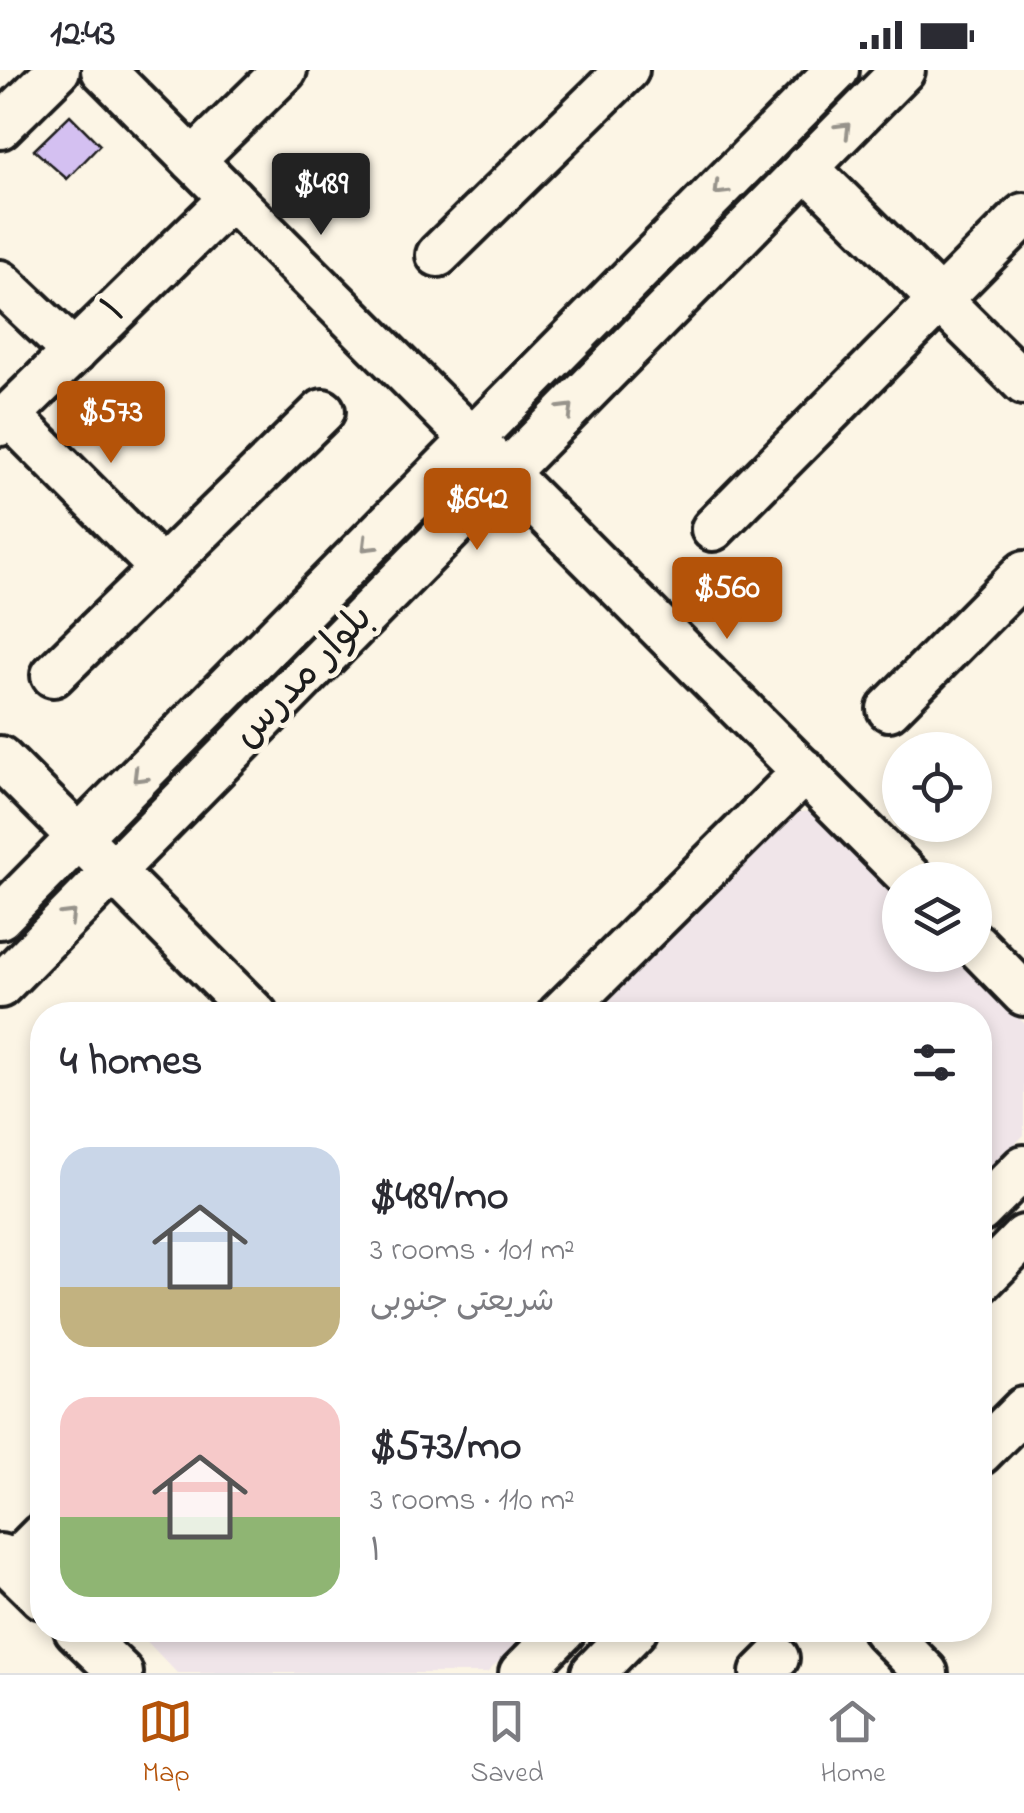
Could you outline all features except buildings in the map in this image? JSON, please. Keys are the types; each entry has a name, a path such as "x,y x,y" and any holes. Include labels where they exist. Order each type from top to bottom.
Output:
{"street":[{"path":"0,127 58,70"},
{"path":"103,70 894,862"},
{"path":"193,160 285,70"},
{"path":"438,255 628,70"},
{"name":"بلوار مدرس","path":"0,986 113,872 837,70"},
{"name":"بلوار مدرس","path":"0,917 78,838 806,168 902,70"},
{"path":"806,168 1024,382"},
{"name":"۱","path":"4,420 231,198"},
{"path":"713,530 1024,215"},
{"path":"0,282 74,352"},
{"path":"52,676 323,411"},
{"path":"4,420 162,569"},
{"path":"888,709 1024,573"},
{"path":"0,758 243,1002"},
{"path":"572,1002 805,772"},
{"path":"992,961 1024,994"},
{"path":"992,1199 1024,1167"},
{"path":"992,1270 1024,1237"},
{"path":"992,1441 1024,1409"},
{"path":"30,1543 5,1561 30,1585"},
{"path":"89,1642 121,1673"},
{"path":"521,1673 552,1642"},
{"path":"593,1673 624,1642"},
{"path":"896,1642 926,1673"}],"shaded area":[{"path":"812,811 882,881 882,972 973,972 1024,1023 1024,1135 992,1167 992,1002 597,1002 789,813"},
{"path":"147,1642 518,1642 487,1673 177,1673"}]}
